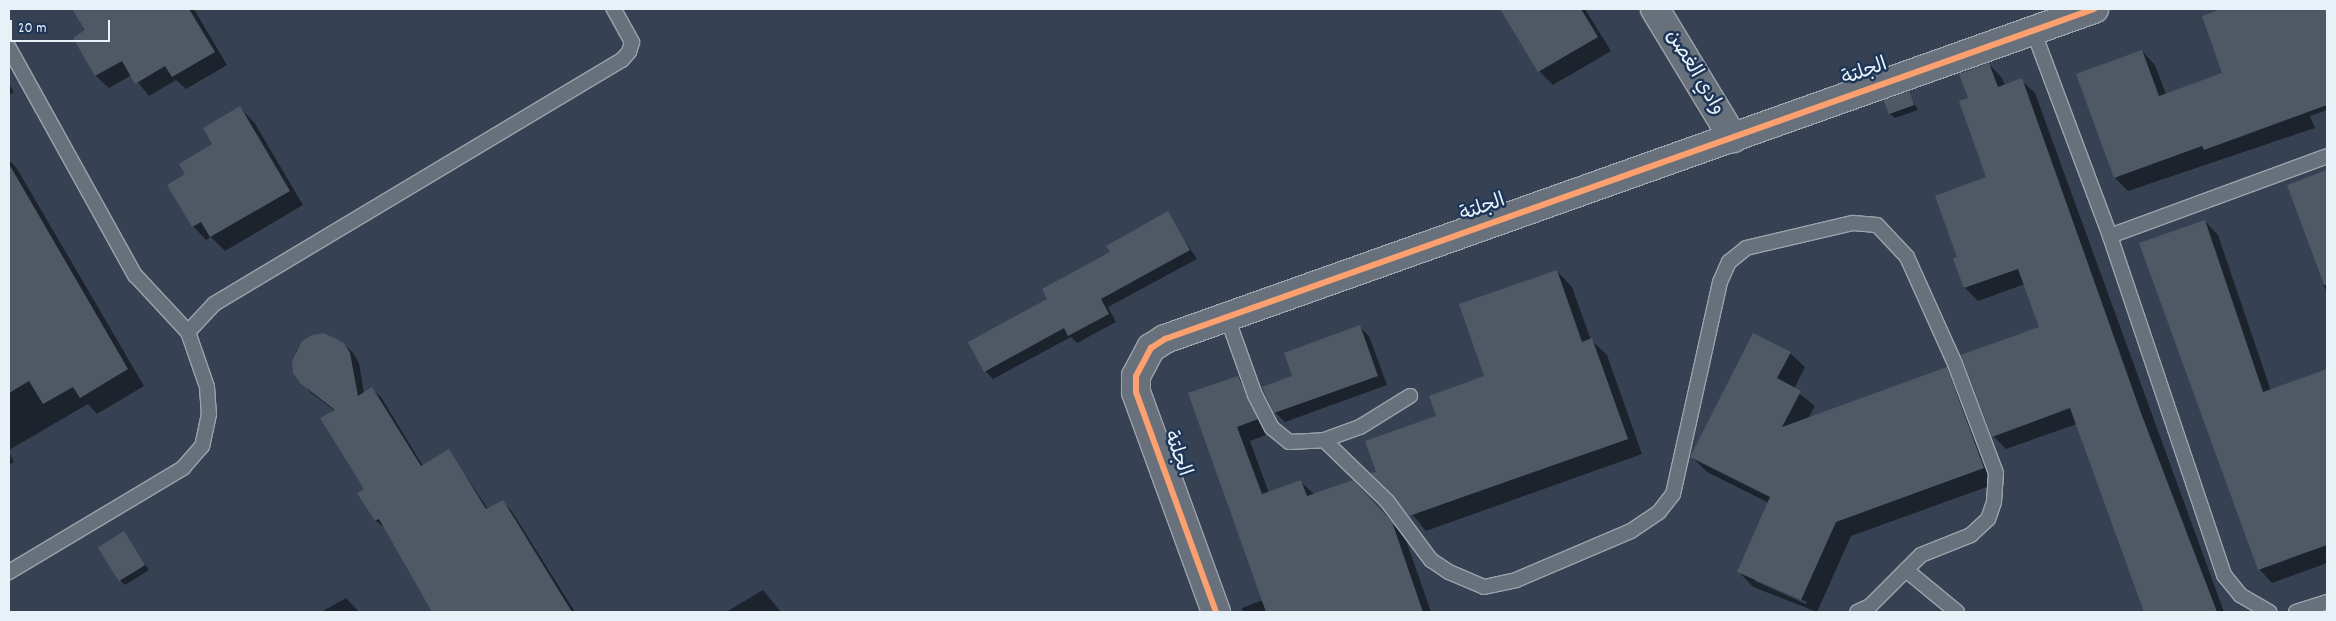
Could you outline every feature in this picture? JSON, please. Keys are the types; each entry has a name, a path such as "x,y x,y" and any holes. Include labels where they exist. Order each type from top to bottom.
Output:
{"street":[{"name":"وادي الغصن","path":"1655,9 1733,138"},
{"name":"الجلتة","path":"1216,612 1136,392 1136,376 1151,348 1165,339 2094,9"}],"lane":[{"path":"188,332 214,304 622,60 629,52 632,42 614,9"},
{"path":"2033,30 2110,236 2224,575 2240,595 2269,612"},
{"path":"9,48 135,275 188,332 207,387 209,414 202,446 183,468 9,572"},
{"path":"2110,236 2327,156"},
{"path":"1324,440 1403,519 1431,560 1449,572 1484,587 1516,580 1631,532 1659,512 1673,494 1720,282 1729,262 1746,248 1854,223 1878,225 1907,256 1956,364 1996,472 1994,502 1988,519 1971,535 1921,555 1870,606 1857,612"},
{"path":"1227,317 1255,395 1272,428 1290,442 1324,440 1360,427 1410,396"},
{"path":"1906,570 1957,612"},
{"path":"2296,612 2327,602"}],"building":[{"path":"72,9 189,9 215,52 172,77 165,66 135,84 122,61 95,76 73,38 85,30"},
{"path":"1500,9 1581,9 1598,37 1538,72"},
{"path":"2221,9 2327,9 2327,105 2204,150 2202,146 2114,178 2076,74 2142,50 2159,96 2222,73 2202,16"},
{"path":"1989,63 1998,87 2022,78 2141,413 2217,612 2144,612 2070,408 1992,437 1961,355 2039,327 2018,269 1964,288 1953,259 1957,257 1935,196 1986,177 1959,101 1968,98 1959,74"},
{"path":"1909,91 1914,105 1889,114 1884,100"},
{"path":"240,106 290,191 210,237 201,222 192,227 167,185 185,174 179,164 212,144 203,128"},
{"path":"9,164 128,369 80,398 73,387 43,404 29,381 9,393"},
{"path":"2327,170 2327,285 2324,285 2287,185"},
{"path":"1168,211 1190,250 1101,299 1109,314 1068,336 1064,328 984,372 968,342 1047,299 1042,289 1110,252 1106,246"},
{"path":"2205,220 2263,392 2327,369 2327,545 2258,570 2139,243"},
{"path":"1557,270 1582,342 1592,338 1628,439 1409,516 1371,473 1376,472 1365,441 1436,416 1429,396 1484,376 1459,304"},
{"path":"1360,325 1378,376 1274,413 1262,387 1292,376 1284,353"},
{"path":"324,333 344,343 350,353 358,396 372,387 421,466 449,449 486,509 503,500 572,612 432,612 379,519 375,521 357,493 364,489 320,418 335,410 300,383 293,373 292,361 302,341 312,335"},
{"path":"1753,333 1791,352 1777,378 1801,391 1782,427 1947,367 1984,468 1836,522 1801,600 1737,572 1770,497 1690,457"},
{"path":"1238,376 1258,419 1237,427 1262,494 1301,480 1307,496 1353,480 1392,522 1423,612 1266,612 1188,393"},
{"path":"124,531 145,565 119,581 98,547"}],"cycle path":[{"path":"1216,612 1136,392 1136,376 1151,348 1165,339 2094,9"}]}
